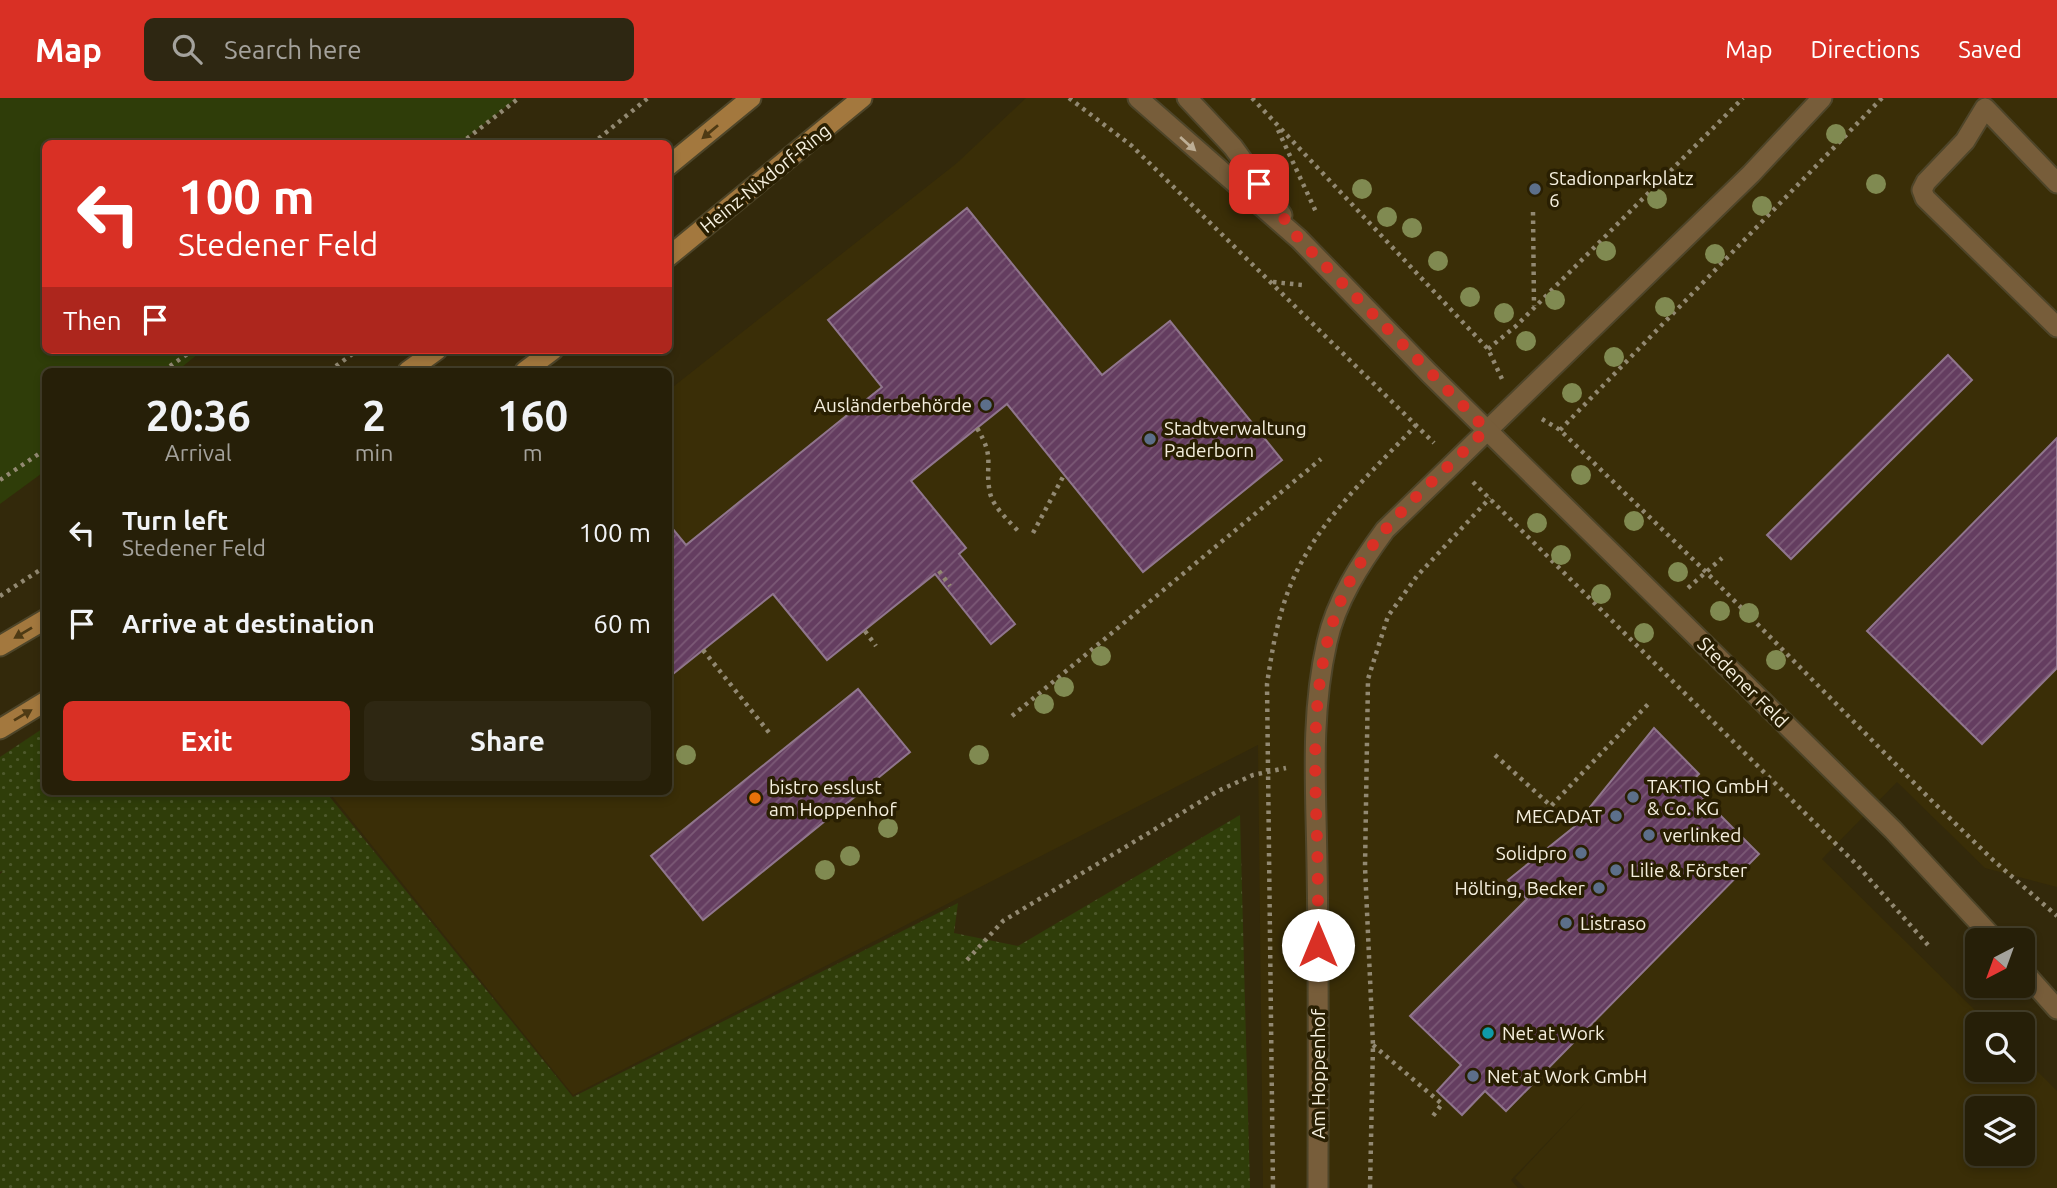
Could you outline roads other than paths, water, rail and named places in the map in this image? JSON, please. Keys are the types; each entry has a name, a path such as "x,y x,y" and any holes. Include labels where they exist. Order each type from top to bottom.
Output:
{"main road":[{"path":"672,163 751,98"},
{"name":"Heinz-Nixdorf-Ring","path":"672,254 862,98"},
{"path":"412,368 431,354"},
{"path":"528,368 547,354"},
{"path":"0,646 42,621"},
{"path":"0,729 42,703"}],"street":[{"name":"Stedener Feld","path":"1138,98 1299,239 1486,429 1893,830 1984,928"},
{"name":"Stedener Feld","path":"1187,98 1233,147 1299,239"},
{"path":"1486,429 1751,174 1822,98"},
{"path":"2057,183 1984,101 1965,141 1922,190 1925,198 2057,327"},
{"name":"Am Hoppenhof","path":"1318,1188 1314,764 1316,712 1327,640 1338,608 1364,558 1385,530 1486,429"},
{"path":"2035,984 2057,1009"}],"place":[{"name":"Stadionparkplatz 6","path":"1535,189"},
{"name":"Ausländerbehörde","path":"986,405"},
{"name":"Stadtverwaltung Paderborn","path":"1150,439"},
{"name":"TAKTIQ GmbH & Co. KG","path":"1633,797"},
{"name":"bistro esslust am Hoppenhof","path":"755,798"},
{"name":"MECADAT","path":"1616,816"},
{"name":"verlinked","path":"1649,835"},
{"name":"Solidpro","path":"1581,853"},
{"name":"Lilie & Förster","path":"1616,870"},
{"name":"Hölting, Becker","path":"1599,888"},
{"name":"Listraso","path":"1566,923"},
{"name":"Net at Work","path":"1488,1033"},
{"name":"Net at Work GmbH","path":"1473,1076"}]}
